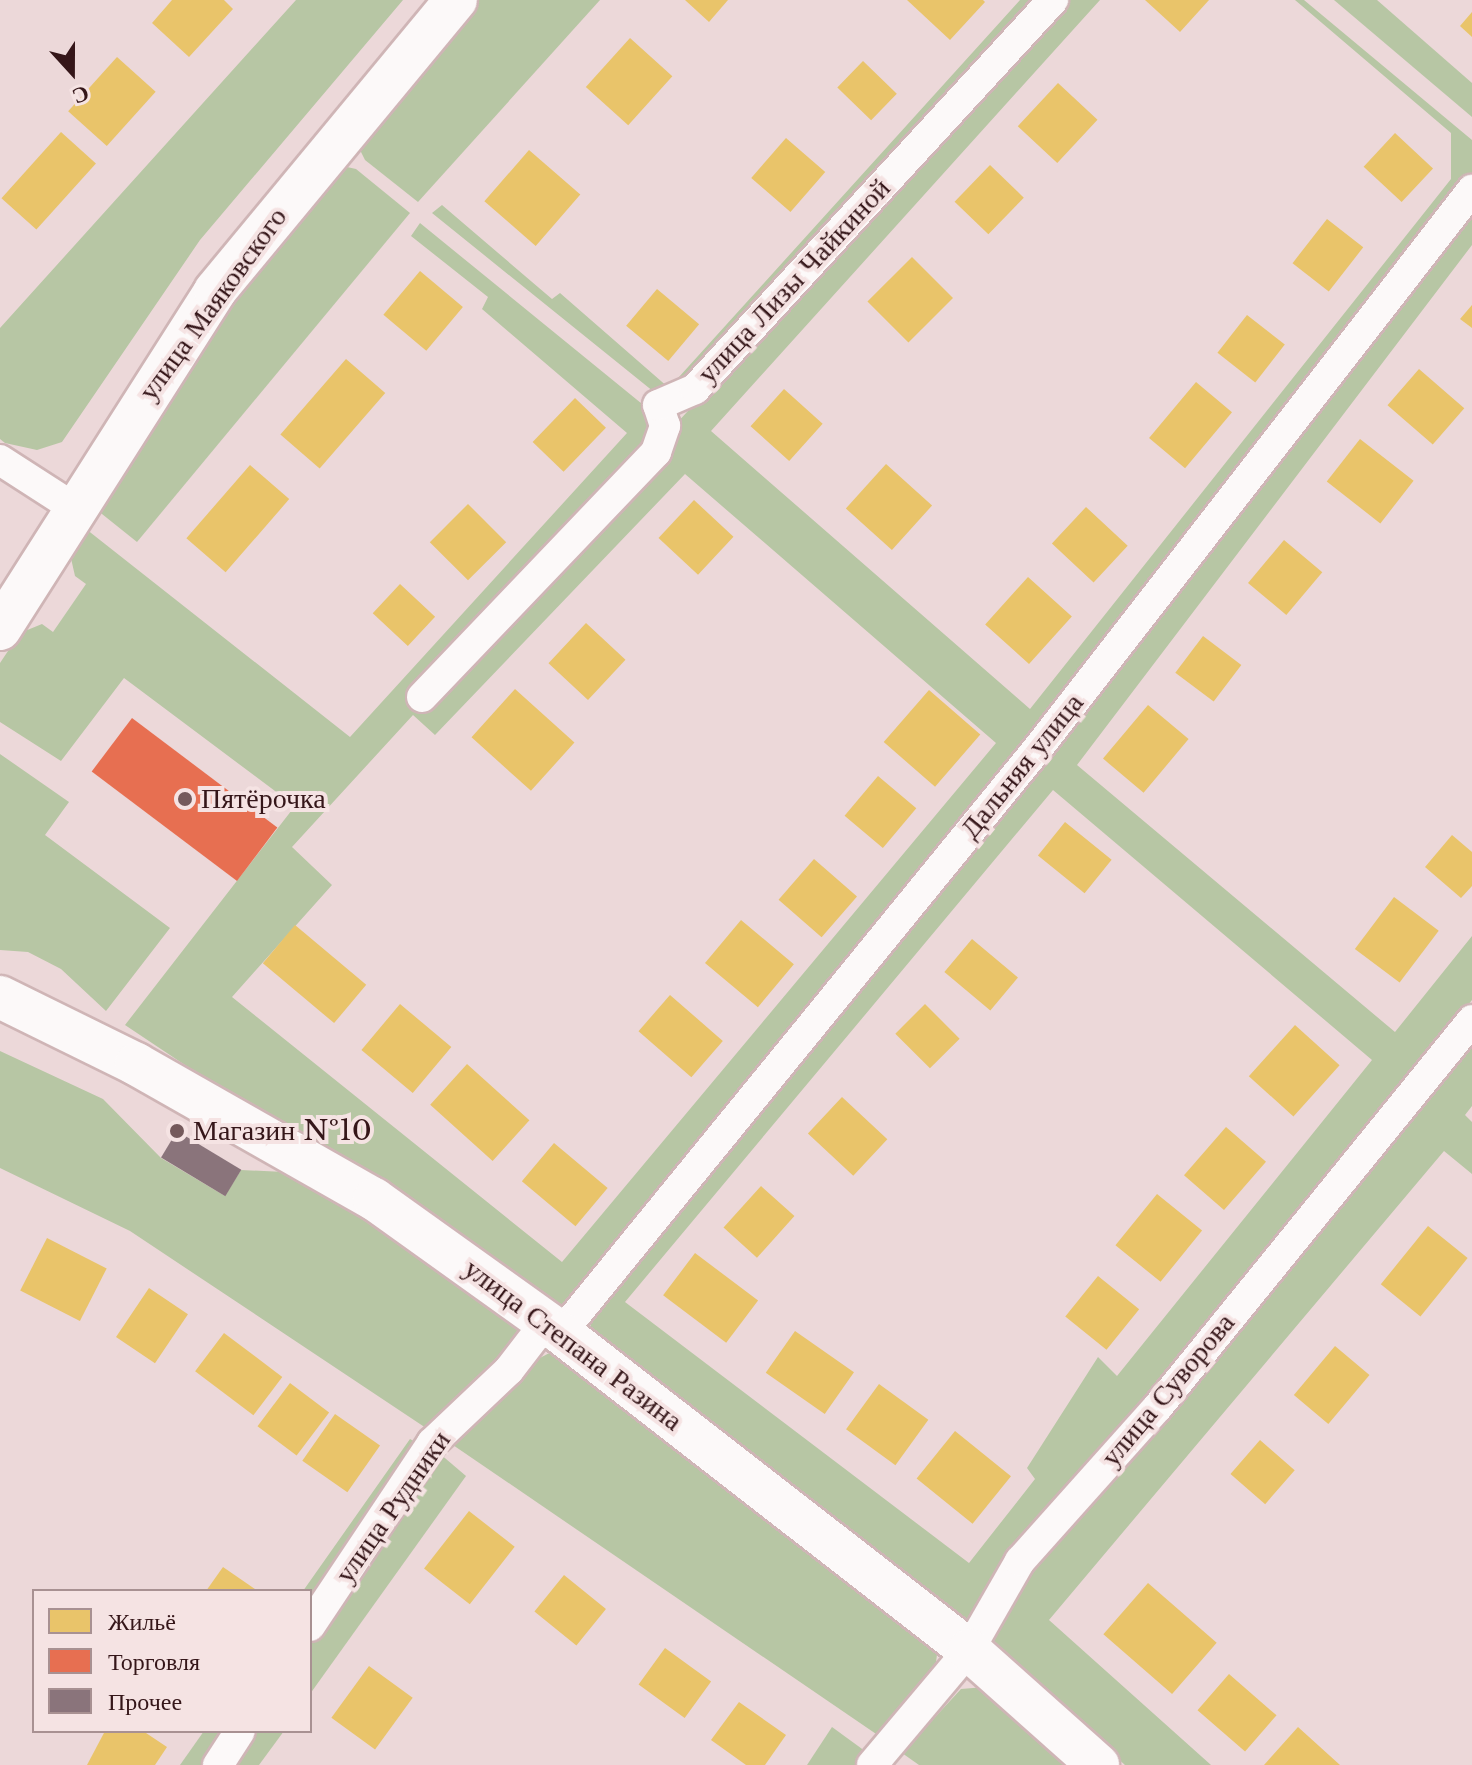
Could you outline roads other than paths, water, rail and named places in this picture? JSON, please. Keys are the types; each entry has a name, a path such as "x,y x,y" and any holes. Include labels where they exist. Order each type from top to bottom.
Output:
{"main road":[{"name":"улица Маяковского","path":"0,629 215,291 456,0"},
{"name":"улица Степана Разина","path":"0,997 316,1162 554,1327 969,1650 1098,1765"}],"street":[{"name":"улица Лизы Чайкиной","path":"422,697 656,452 665,426 658,405 695,389 1053,0"},
{"name":"Дальняя улица","path":"554,1327 1039,747 1472,190"},
{"path":"0,460 76,509"},
{"name":"улица Суворова","path":"872,1765 969,1650 1020,1561 1157,1408 1472,1020"},
{"name":"улица Рудники","path":"312,1623 432,1443 554,1327"},
{"path":"218,1765 239,1733"}],"place":[{"name":"Пятёрочка","path":"185,799"},
{"name":"Магазин №10","path":"177,1131"}]}
